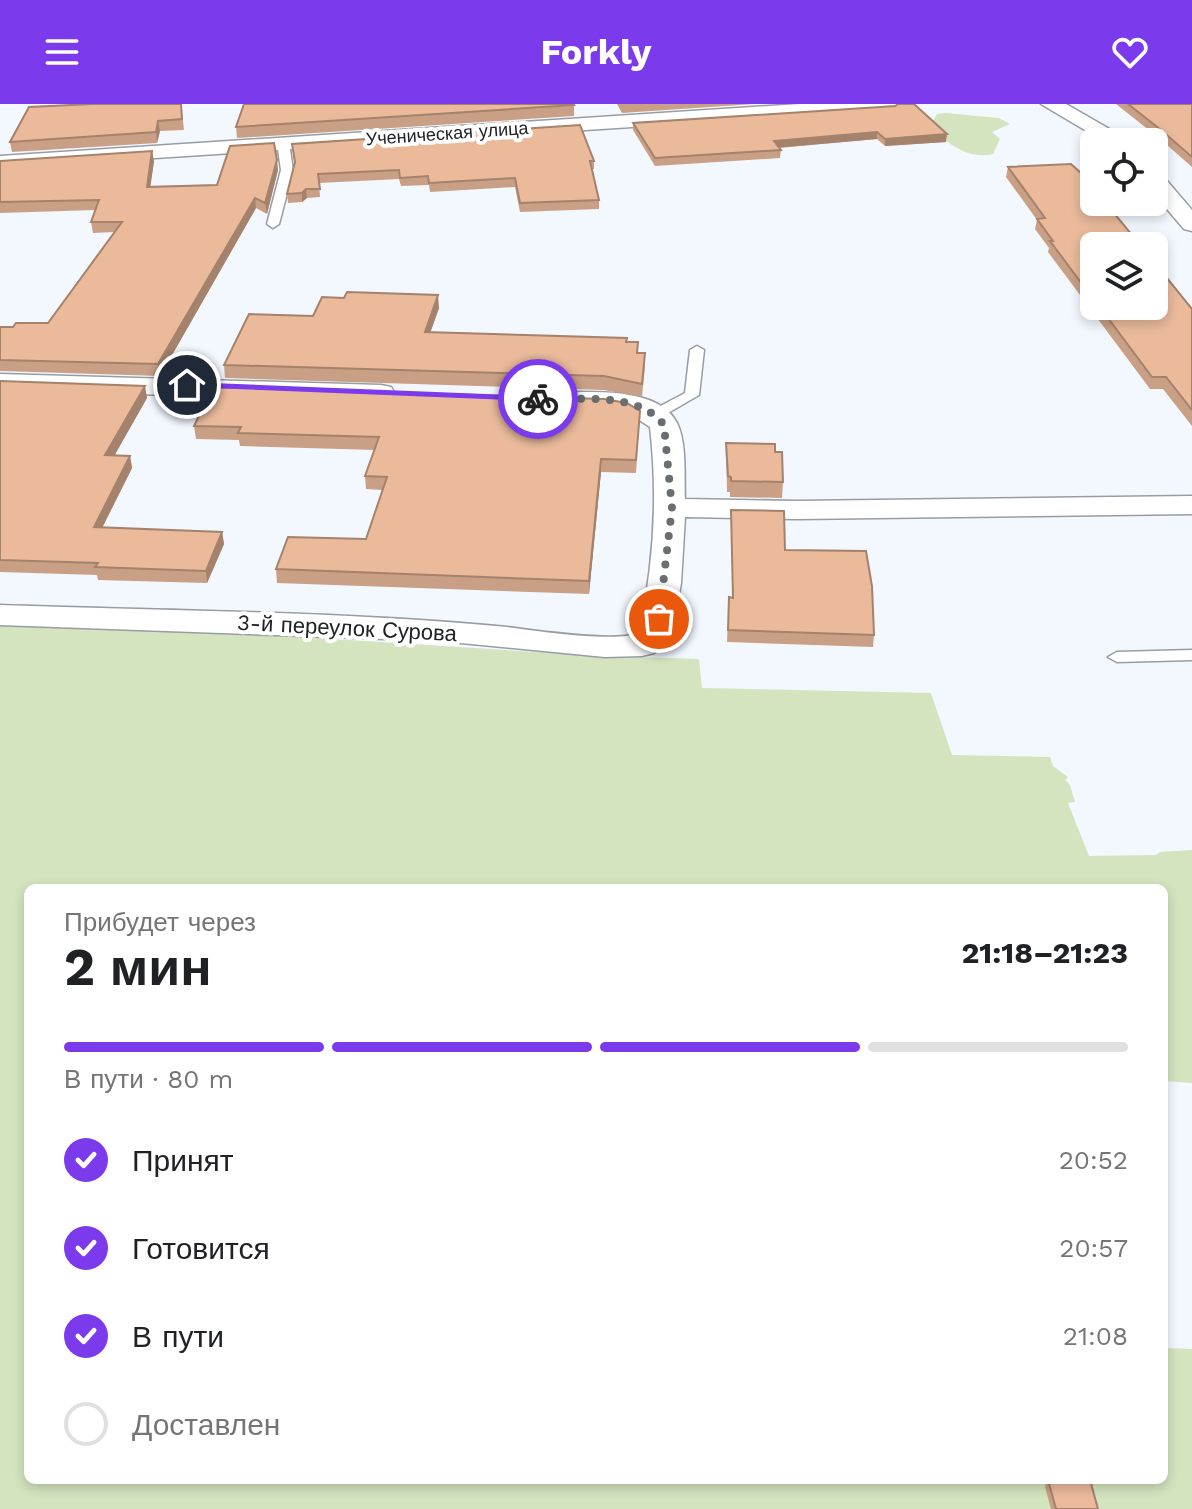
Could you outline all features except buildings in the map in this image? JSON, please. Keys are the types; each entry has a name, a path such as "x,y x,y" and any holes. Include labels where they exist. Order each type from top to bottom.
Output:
{"street":[{"name":"Ученическая улица","path":"0,162 894,104"},
{"path":"1051,104 1095,128"},
{"path":"1168,196 1192,224"},
{"path":"0,382 408,394"},
{"path":"544,399 636,405 656,414"},
{"name":"3-й переулок Сурова","path":"0,615 425,630 605,647 642,646 655,636 663,602 672,508 664,425 656,414"},
{"path":"672,508 797,510 1192,505"}],"lane":[{"path":"273,224 287,170 283,143"},
{"path":"656,414 692,395 697,350"},
{"path":"1117,657 1192,655"}],"green space":[{"path":"937,114 999,118 1010,124 992,132 1000,139 993,154 975,155 951,144 930,126"},
{"path":"0,618 600,656 699,659 702,688 931,693 952,755 1050,757 1053,766 1068,777 1065,780 1070,785 1075,802 1068,803 1089,856 1156,855 1160,852 1192,850 1192,1083 1168,1081 1168,884 24,884 24,1484 1168,1484 1168,1348 1192,1349 1192,1509 0,1509"}],"way so far":[{"path":"538,399 636,405 656,414 664,425 672,508 659,619"}],"route":[{"path":"187,385 538,399"}]}
